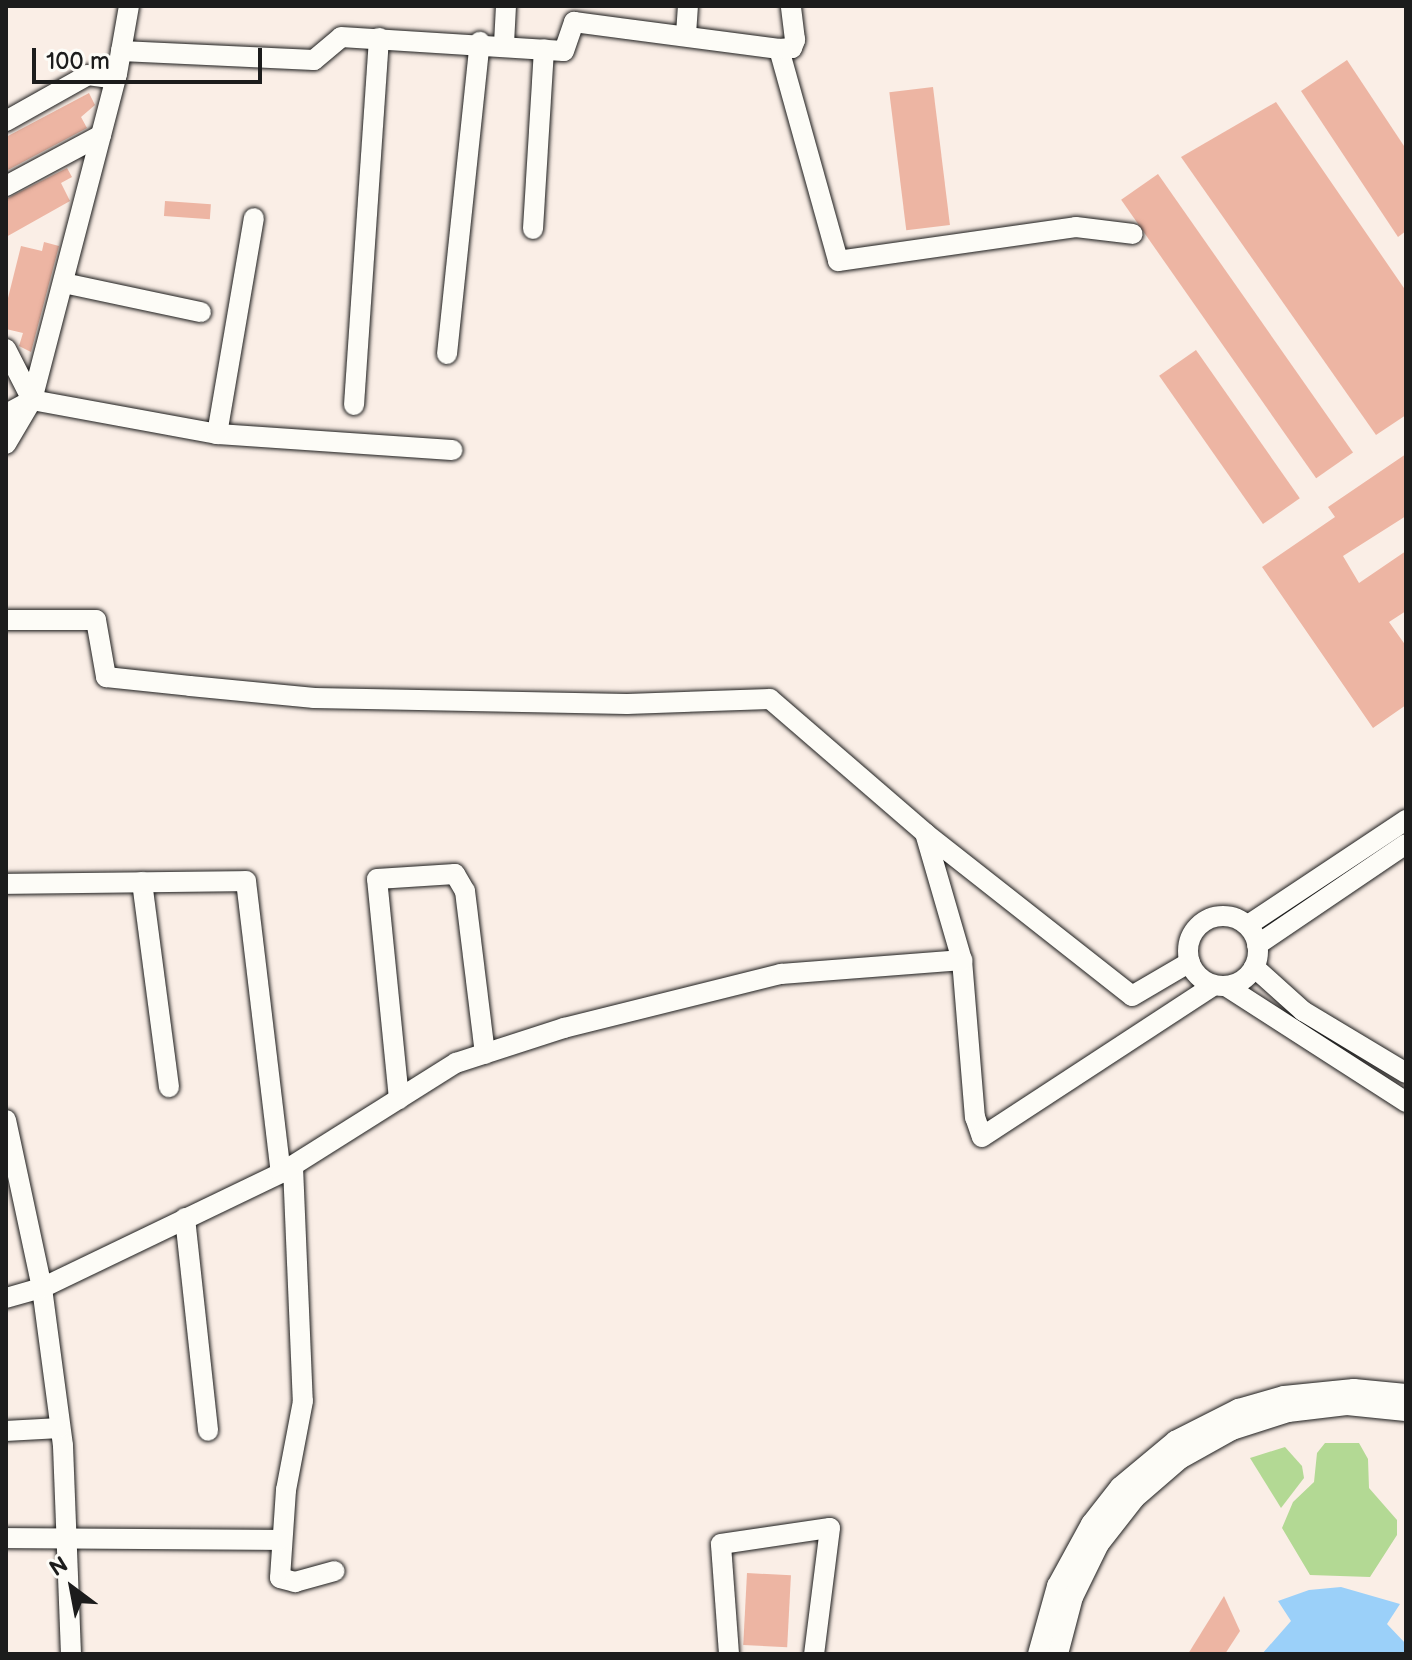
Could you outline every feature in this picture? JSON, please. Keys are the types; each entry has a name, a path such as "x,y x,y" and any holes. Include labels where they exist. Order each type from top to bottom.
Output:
{"street":[{"path":"6,444 32,400 116,79 129,6"},
{"path":"504,44 506,6"},
{"path":"686,34 688,6"},
{"path":"121,51 314,60 341,37 480,42 564,51 574,22 597,14 686,34 779,49 792,48 795,40 791,6"},
{"path":"354,405 379,38"},
{"path":"447,354 480,42"},
{"path":"533,229 544,49"},
{"path":"779,49 838,261 1076,227 1133,234"},
{"path":"6,121 88,75 116,79"},
{"path":"6,186 101,135"},
{"path":"217,434 254,218"},
{"path":"64,283 201,312"},
{"path":"6,349 32,400"},
{"path":"6,414 32,400 217,434 452,450"},
{"path":"6,620 96,620 106,677 205,688 314,698 627,704 770,699 925,833 1132,996 1190,962"},
{"path":"1248,925 1406,820"},
{"path":"925,833 962,960 975,1117 982,1137 1220,985 1254,967"},
{"path":"1257,945 1406,844"},
{"path":"399,1099 377,879 455,874 465,891 485,1054"},
{"path":"6,884 246,881 287,1170 303,1401 279,1540 280,1578 295,1582 335,1571"},
{"path":"142,882 169,1087"},
{"path":"1254,967 1257,945 1248,925 1225,916 1203,922 1189,940 1190,962 1220,985 1406,1102"},
{"path":"6,1298 42,1288 287,1170 456,1063 564,1028 781,974 962,960"},
{"path":"1254,967 1303,1011 1406,1073"},
{"path":"6,1120 14,1180 42,1288 70,1537 71,1654"},
{"path":"185,1218 208,1431"},
{"path":"1038,1654 1057,1586 1091,1524 1120,1487 1175,1441 1216,1418 1284,1396 1354,1389 1406,1394"},
{"path":"1058,1654 1073,1597 1099,1544 1135,1498 1180,1459 1232,1430 1288,1412 1347,1405 1406,1411"},
{"path":"6,1431 59,1428"},
{"path":"729,1654 721,1544 830,1528 814,1654"},
{"path":"6,1538 279,1540"}],"green space":[{"path":"1325,1443 1359,1443 1368,1459 1369,1488 1397,1520 1397,1535 1370,1577 1310,1575 1282,1528 1293,1502 1314,1482 1317,1453"},
{"path":"1285,1447 1302,1466 1304,1478 1281,1508 1250,1458"}],"water":[{"path":"1341,1587 1400,1604 1387,1624 1405,1643 1406,1654 1262,1654 1291,1621 1278,1601 1309,1590"}],"building":[{"path":"1347,60 1406,149 1406,231 1398,237 1301,91"},
{"path":"933,87 950,225 906,230 889,92"},
{"path":"89,93 95,105 81,117 87,128 6,171 6,137"},
{"path":"1276,102 1406,291 1406,415 1376,435 1181,157"},
{"path":"67,168 72,177 61,183 70,201 6,237 6,199"},
{"path":"1158,174 1353,453 1316,478 1121,200"},
{"path":"165,201 211,204 210,219 164,216"},
{"path":"44,242 59,246 31,352 19,346 23,333 6,329 6,306 21,246 42,251"},
{"path":"1196,350 1300,498 1263,524 1159,376"},
{"path":"1406,454 1406,516 1343,556 1359,583 1406,551 1406,611 1389,622 1406,646 1406,705 1373,728 1262,567 1335,517 1328,507"},
{"path":"747,1573 791,1575 787,1647 743,1645"},
{"path":"1224,1596 1240,1631 1225,1654 1188,1654"}]}
